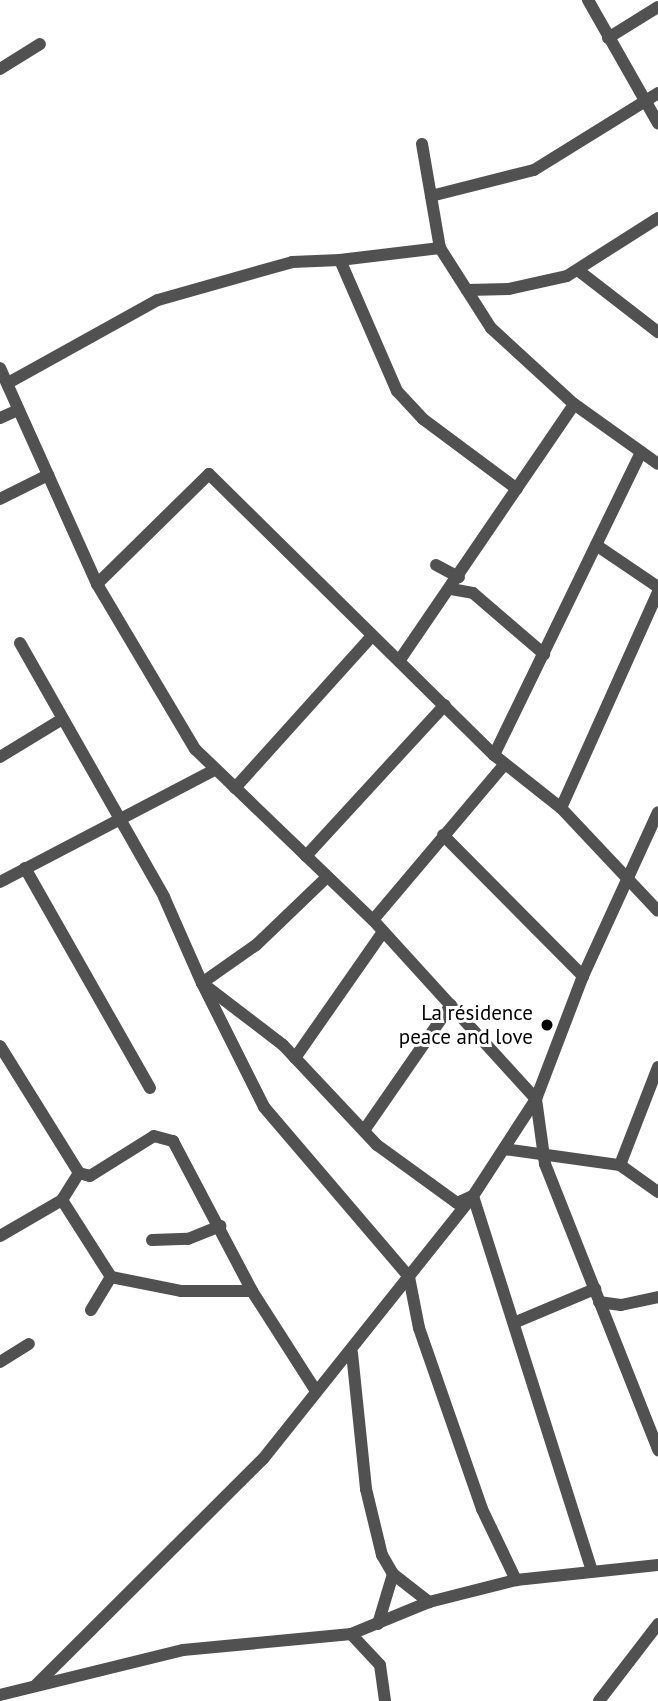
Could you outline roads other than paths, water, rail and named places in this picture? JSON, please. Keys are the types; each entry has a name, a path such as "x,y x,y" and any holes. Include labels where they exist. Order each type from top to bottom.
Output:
{"street":[{"path":"588,0 658,123"},
{"path":"608,38 658,7"},
{"path":"0,69 40,44"},
{"path":"431,196 534,170 658,93"},
{"path":"422,144 440,248 501,339 574,404 658,464"},
{"path":"467,290 509,289 579,271 658,218"},
{"path":"8,383 158,300 292,262 340,260 440,248"},
{"path":"340,260 397,391 423,419 517,489"},
{"path":"579,271 658,332"},
{"path":"0,368 97,584 181,728 214,770 373,920 536,1099 541,1152 658,1450"},
{"path":"399,661 451,589 574,404"},
{"path":"0,418 18,410"},
{"path":"494,755 641,452"},
{"path":"97,584 209,474 256,513 371,637 445,705 494,755 561,808 626,882 658,911"},
{"path":"0,499 48,475"},
{"path":"596,545 658,587"},
{"path":"436,565 462,572 473,593 544,654"},
{"path":"451,589 473,593"},
{"path":"561,808 658,592"},
{"path":"235,788 371,637"},
{"path":"20,643 59,721 164,897 202,983 264,1107 410,1277 419,1328 482,1509 516,1580"},
{"path":"306,856 445,705"},
{"path":"0,757 59,721"},
{"path":"373,920 505,764"},
{"path":"0,882 121,824 214,770"},
{"path":"35,1686 263,1459 316,1391 352,1353 473,1196 536,1099 583,976 658,813"},
{"path":"443,835 583,976"},
{"path":"26,868 150,1088"},
{"path":"202,983 246,954 327,877"},
{"path":"295,1058 383,932"},
{"path":"202,983 295,1058 365,1129 377,1146 457,1203 473,1196"},
{"path":"365,1129 451,1005"},
{"path":"0,1046 79,1173 90,1176 163,1134 173,1141 252,1291 316,1391"},
{"path":"620,1165 658,1068"},
{"path":"504,1149 620,1165 658,1192"},
{"path":"0,1236 62,1200 79,1173"},
{"path":"473,1196 516,1321 592,1572"},
{"path":"62,1200 111,1277 181,1291 252,1291"},
{"path":"152,1240 188,1240 220,1226"},
{"path":"91,1310 111,1277"},
{"path":"516,1321 595,1289"},
{"path":"599,1303 621,1306 658,1297"},
{"path":"0,1362 29,1344"},
{"path":"352,1353 366,1489 382,1555 393,1574 429,1602"},
{"path":"0,1695 183,1650 351,1633 429,1602 516,1580 658,1565"},
{"path":"378,1624 393,1574"},
{"path":"599,1701 658,1624"},
{"path":"351,1633 374,1654 386,1678 385,1701"}],"place":[{"name":"La résidence peace and love","path":"547,1025"}]}
